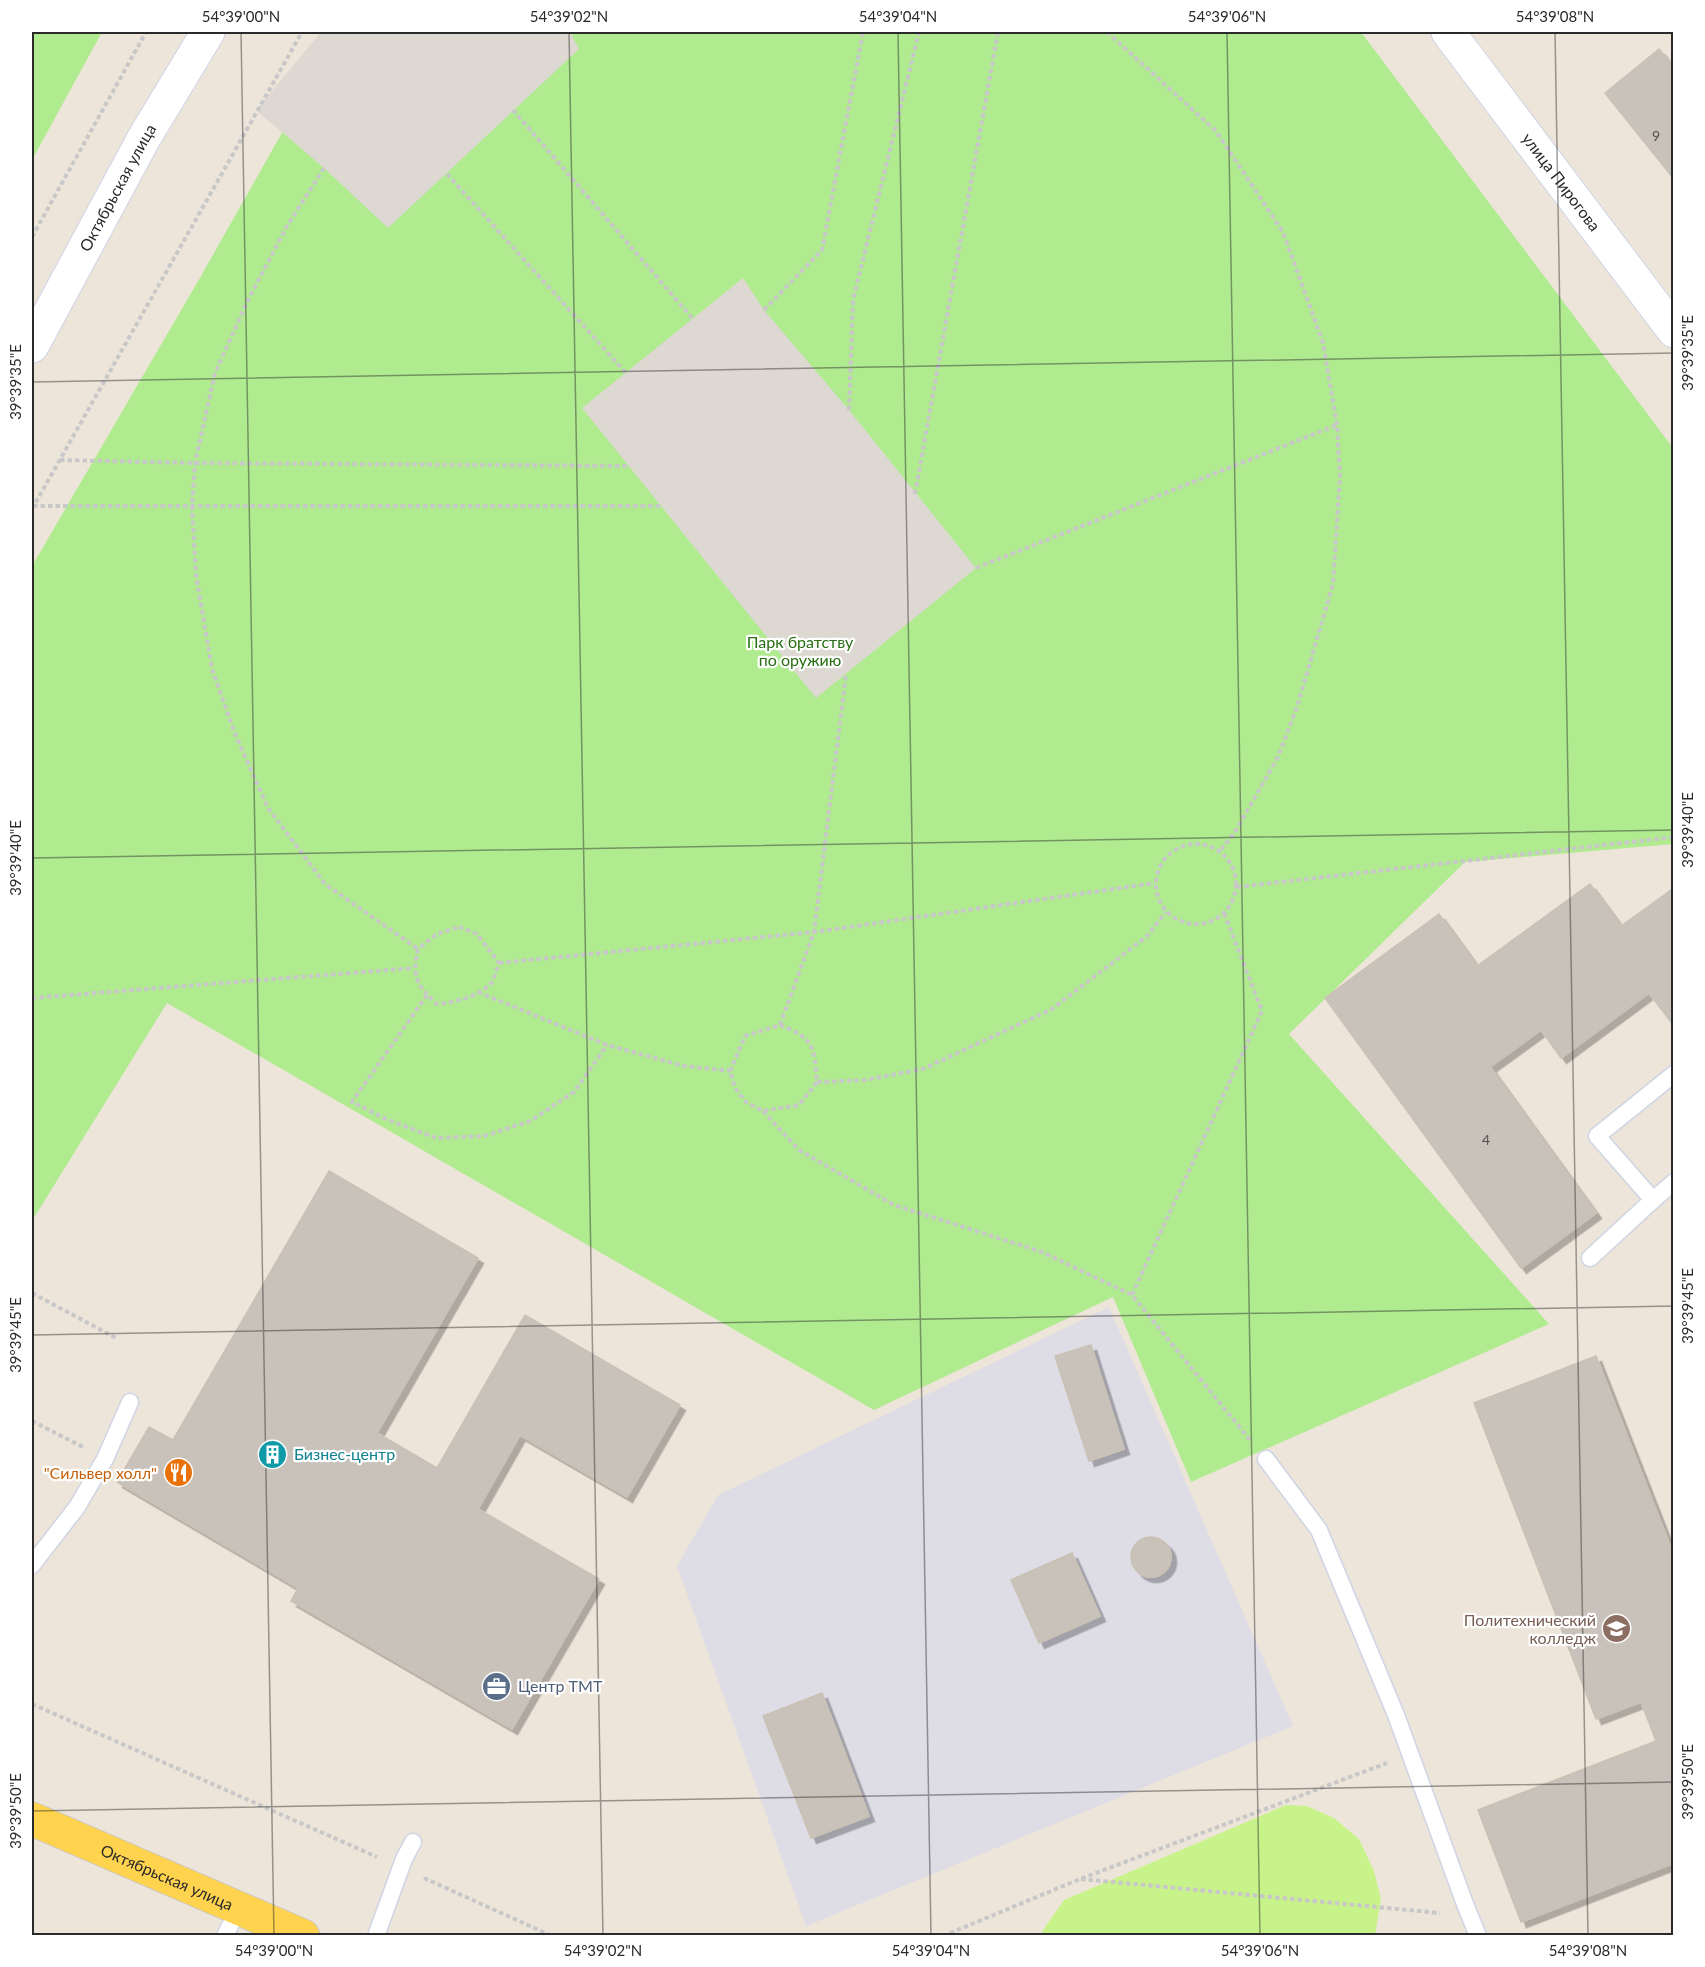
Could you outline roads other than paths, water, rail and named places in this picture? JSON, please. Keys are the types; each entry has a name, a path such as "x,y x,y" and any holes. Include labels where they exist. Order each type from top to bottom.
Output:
{"main road":[{"name":"Октябрьская улица","path":"32,346 144,138 208,32"},
{"name":"улица Пирогова","path":"1460,36 1674,331"},
{"name":"Октябрьская улица","path":"32,1819 231,1922 303,1935"}],"lane":[{"path":"1653,1200 1597,1136 1674,1074"},
{"path":"1590,1258 1674,1182"},
{"path":"32,1565 77,1507 105,1459 130,1402"},
{"path":"1266,1459 1319,1530 1396,1714 1478,1935"},
{"path":"376,1935 413,1842"}],"place":[{"name":"Бизнес-центр","path":"273,1454"},
{"name":"\"Сильвер холл\"","path":"178,1473"},
{"name":"Политехнический колледж","path":"1617,1629"},
{"name":"Центр ТМТ","path":"497,1686"}],"park label":[{"name":"Парк братству по оружию","path":"800,651"}]}
